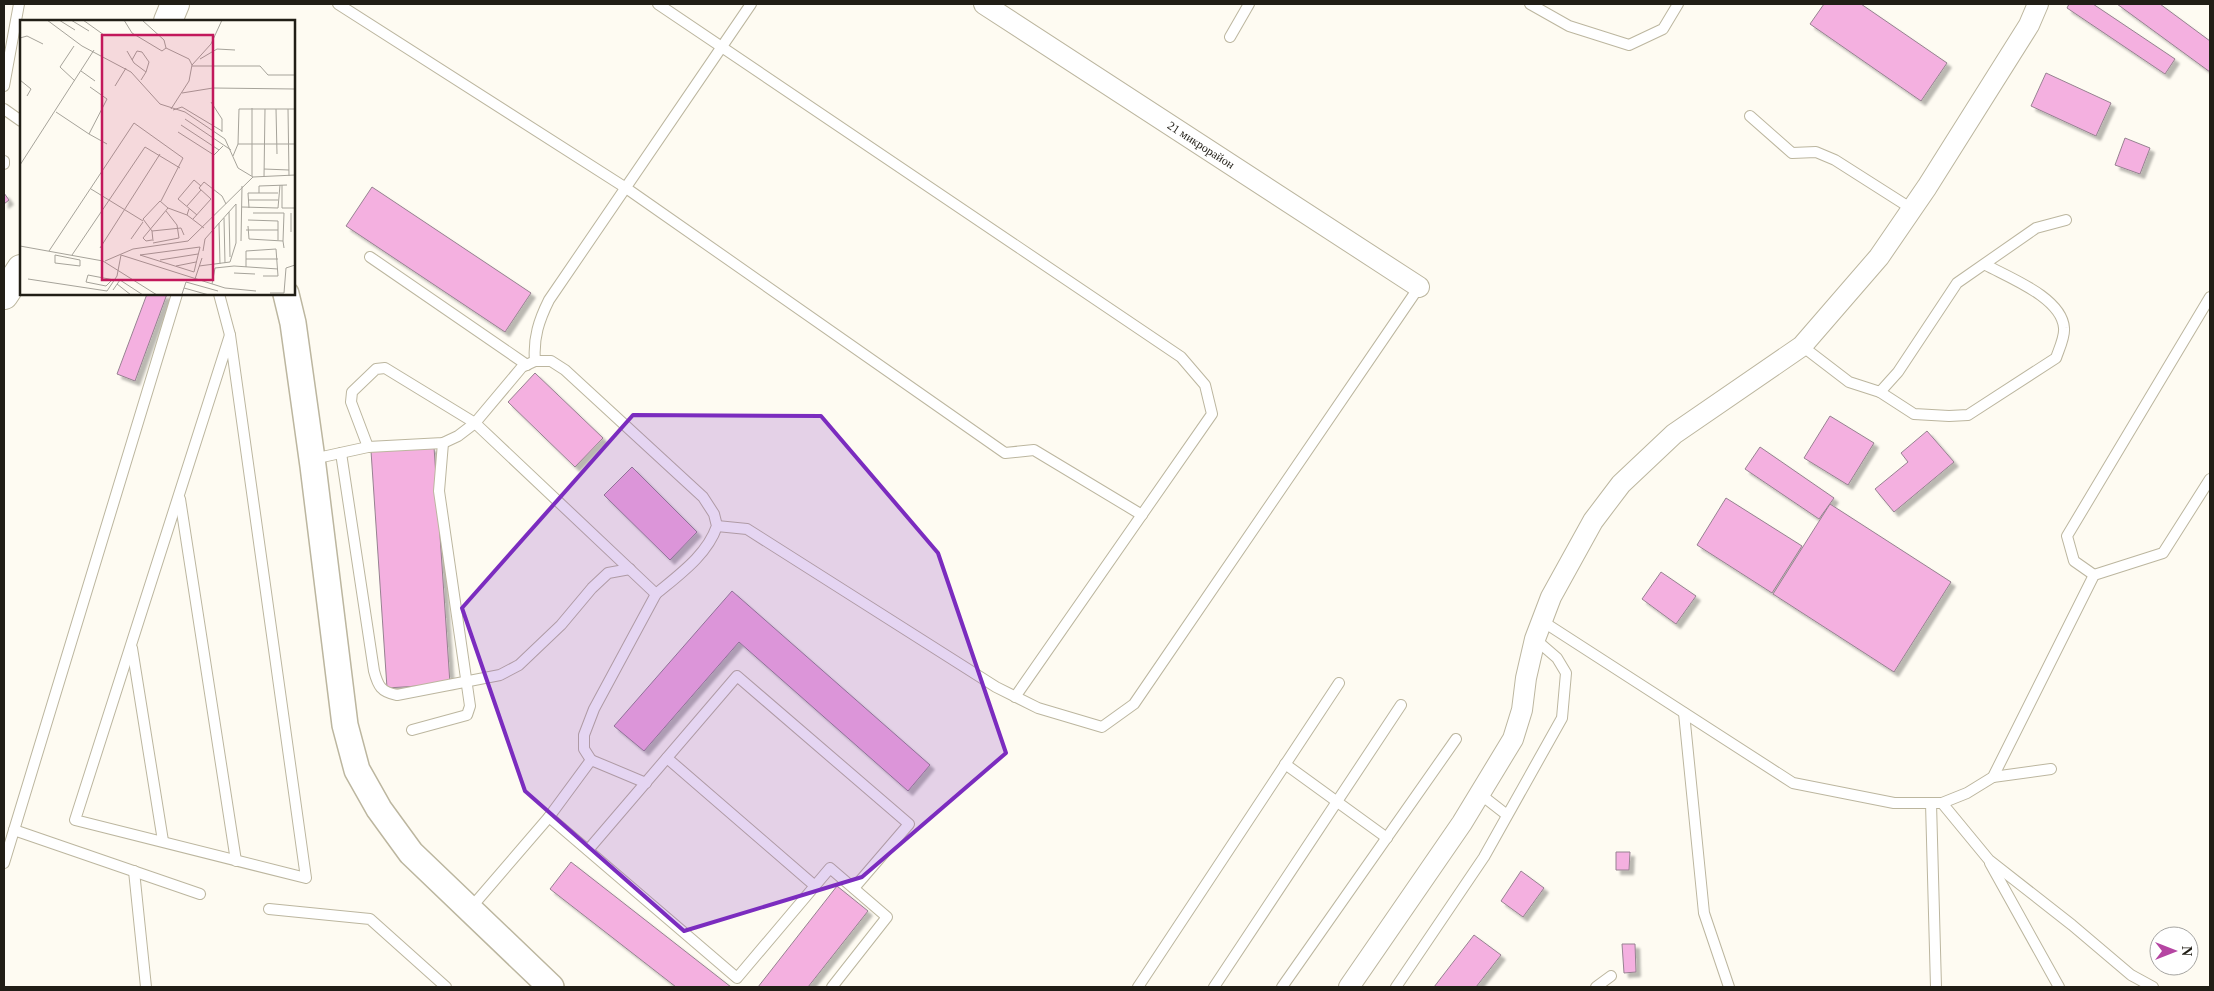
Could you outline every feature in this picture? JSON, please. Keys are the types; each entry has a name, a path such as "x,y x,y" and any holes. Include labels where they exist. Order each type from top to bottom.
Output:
{"main road":[{"path":"168,20 176,4"},
{"path":"4,295 20,271"}],"street":[{"path":"176,4 178,20"},
{"name":"21 микрорайон","path":"984,4 1419,286"},
{"path":"1349,987 1462,823 1513,740 1522,710 1526,678 1538,630 1551,597 1593,521 1621,484 1674,434 1802,346 1879,257 1912,209 2029,24 2038,4"},
{"path":"286,295 293,322 312,459 345,725 358,770 379,809 411,853 469,911 551,987"}],"lane":[{"path":"4,84 20,4"},
{"path":"338,4 626,188 1005,453 1034,450 1142,515"},
{"path":"658,4 1181,357 1205,385 1212,414 1015,697"},
{"path":"531,363 540,320 550,300 751,4"},
{"path":"1230,37 1248,4"},
{"path":"1530,4 1570,26 1629,44 1663,28 1678,4"},
{"path":"4,109 20,120"},
{"path":"1750,116 1792,153 1816,152 1835,160 1912,209"},
{"path":"1880,392 1898,372 1957,283 1986,265 2036,228 2066,220"},
{"path":"370,257 531,363"},
{"path":"1802,346 1849,382 1880,392 1914,414 1968,415 2056,358 2065,330 2062,314 2041,295 1986,265"},
{"path":"717,526 748,529 996,687 1015,697 1038,708 1102,727 1134,704 1419,286"},
{"path":"4,863 177,295"},
{"path":"219,295 230,335 306,878 75,820 230,335"},
{"path":"2094,575 2074,561 2067,536 2210,297"},
{"path":"312,459 368,447 443,443 458,436 475,423 522,367 531,363 551,361 565,370 703,497 714,514 717,526 704,550 690,565 656,594 594,709 584,736 584,749 591,760 646,783"},
{"path":"368,447 351,402 352,392 376,369 385,368 475,423 656,594"},
{"path":"412,730 467,714 470,706 440,492 443,443"},
{"path":"341,453 374,671 379,687 386,693 397,694 500,675 519,665 561,625 592,588 608,573 630,568"},
{"path":"1993,777 2094,575 2164,553 2210,479"},
{"path":"179,495 236,861"},
{"path":"1538,630 1684,712 1793,783 1894,803 1942,803 1967,793 1993,777 2051,769"},
{"path":"1396,987 1484,857 1562,718 1566,673 1538,630"},
{"path":"131,644 162,841"},
{"path":"588,850 737,676 909,824 854,888"},
{"path":"1138,987 1339,683"},
{"path":"1214,987 1401,705"},
{"path":"1684,712 1704,913 1729,987"},
{"path":"1282,987 1456,739"},
{"path":"667,758 815,886"},
{"path":"469,911 549,817 591,760"},
{"path":"1285,764 1387,838"},
{"path":"1480,794 1507,815"},
{"path":"1931,803 1936,987"},
{"path":"1942,803 1988,860 2059,987"},
{"path":"549,817 737,978 830,868 887,917 832,987"},
{"path":"14,830 200,894"},
{"path":"1988,860 2072,925 2131,975 2153,987"},
{"path":"134,871 146,987"},
{"path":"269,910 370,919 446,987"},
{"path":"1596,987 1611,976"}],"highlighted area":[{"path":"633,415 821,416 938,553 1006,753 862,877 684,931 525,791 462,608"}],"building":[{"path":"1824,4 1861,4 1947,63 1921,101 1810,24"},
{"path":"2069,4 2093,4 2175,59 2165,74 2067,8"},
{"path":"2117,4 2160,4 2210,41 2210,72"},
{"path":"2046,73 2111,103 2096,136 2031,106"},
{"path":"2125,138 2150,148 2140,174 2115,165"},
{"path":"372,187 531,293 505,332 346,226"},
{"path":"4,193 9,200 4,204"},
{"path":"147,295 167,295 135,381 117,374"},
{"path":"535,373 603,438 575,467 508,402"},
{"path":"1830,416 1874,443 1848,485 1804,458"},
{"path":"1927,431 1954,462 1894,512 1875,489 1908,462 1901,453"},
{"path":"434,447 450,684 387,688 371,451"},
{"path":"1760,447 1834,498 1819,519 1745,469"},
{"path":"632,467 697,532 670,560 604,495"},
{"path":"1726,498 1802,546 1772,593 1697,545"},
{"path":"1830,504 1951,582 1894,672 1773,594"},
{"path":"1661,572 1696,596 1676,624 1642,599"},
{"path":"732,591 930,765 908,791 739,642 644,751 614,726"},
{"path":"1616,852 1630,852 1629,870 1616,870"},
{"path":"571,862 731,987 676,987 550,889"},
{"path":"1521,871 1544,888 1523,917 1501,901"},
{"path":"837,886 868,911 808,987 758,987"},
{"path":"1474,935 1501,955 1476,987 1434,987"},
{"path":"1622,944 1635,944 1636,972 1624,973"}]}
